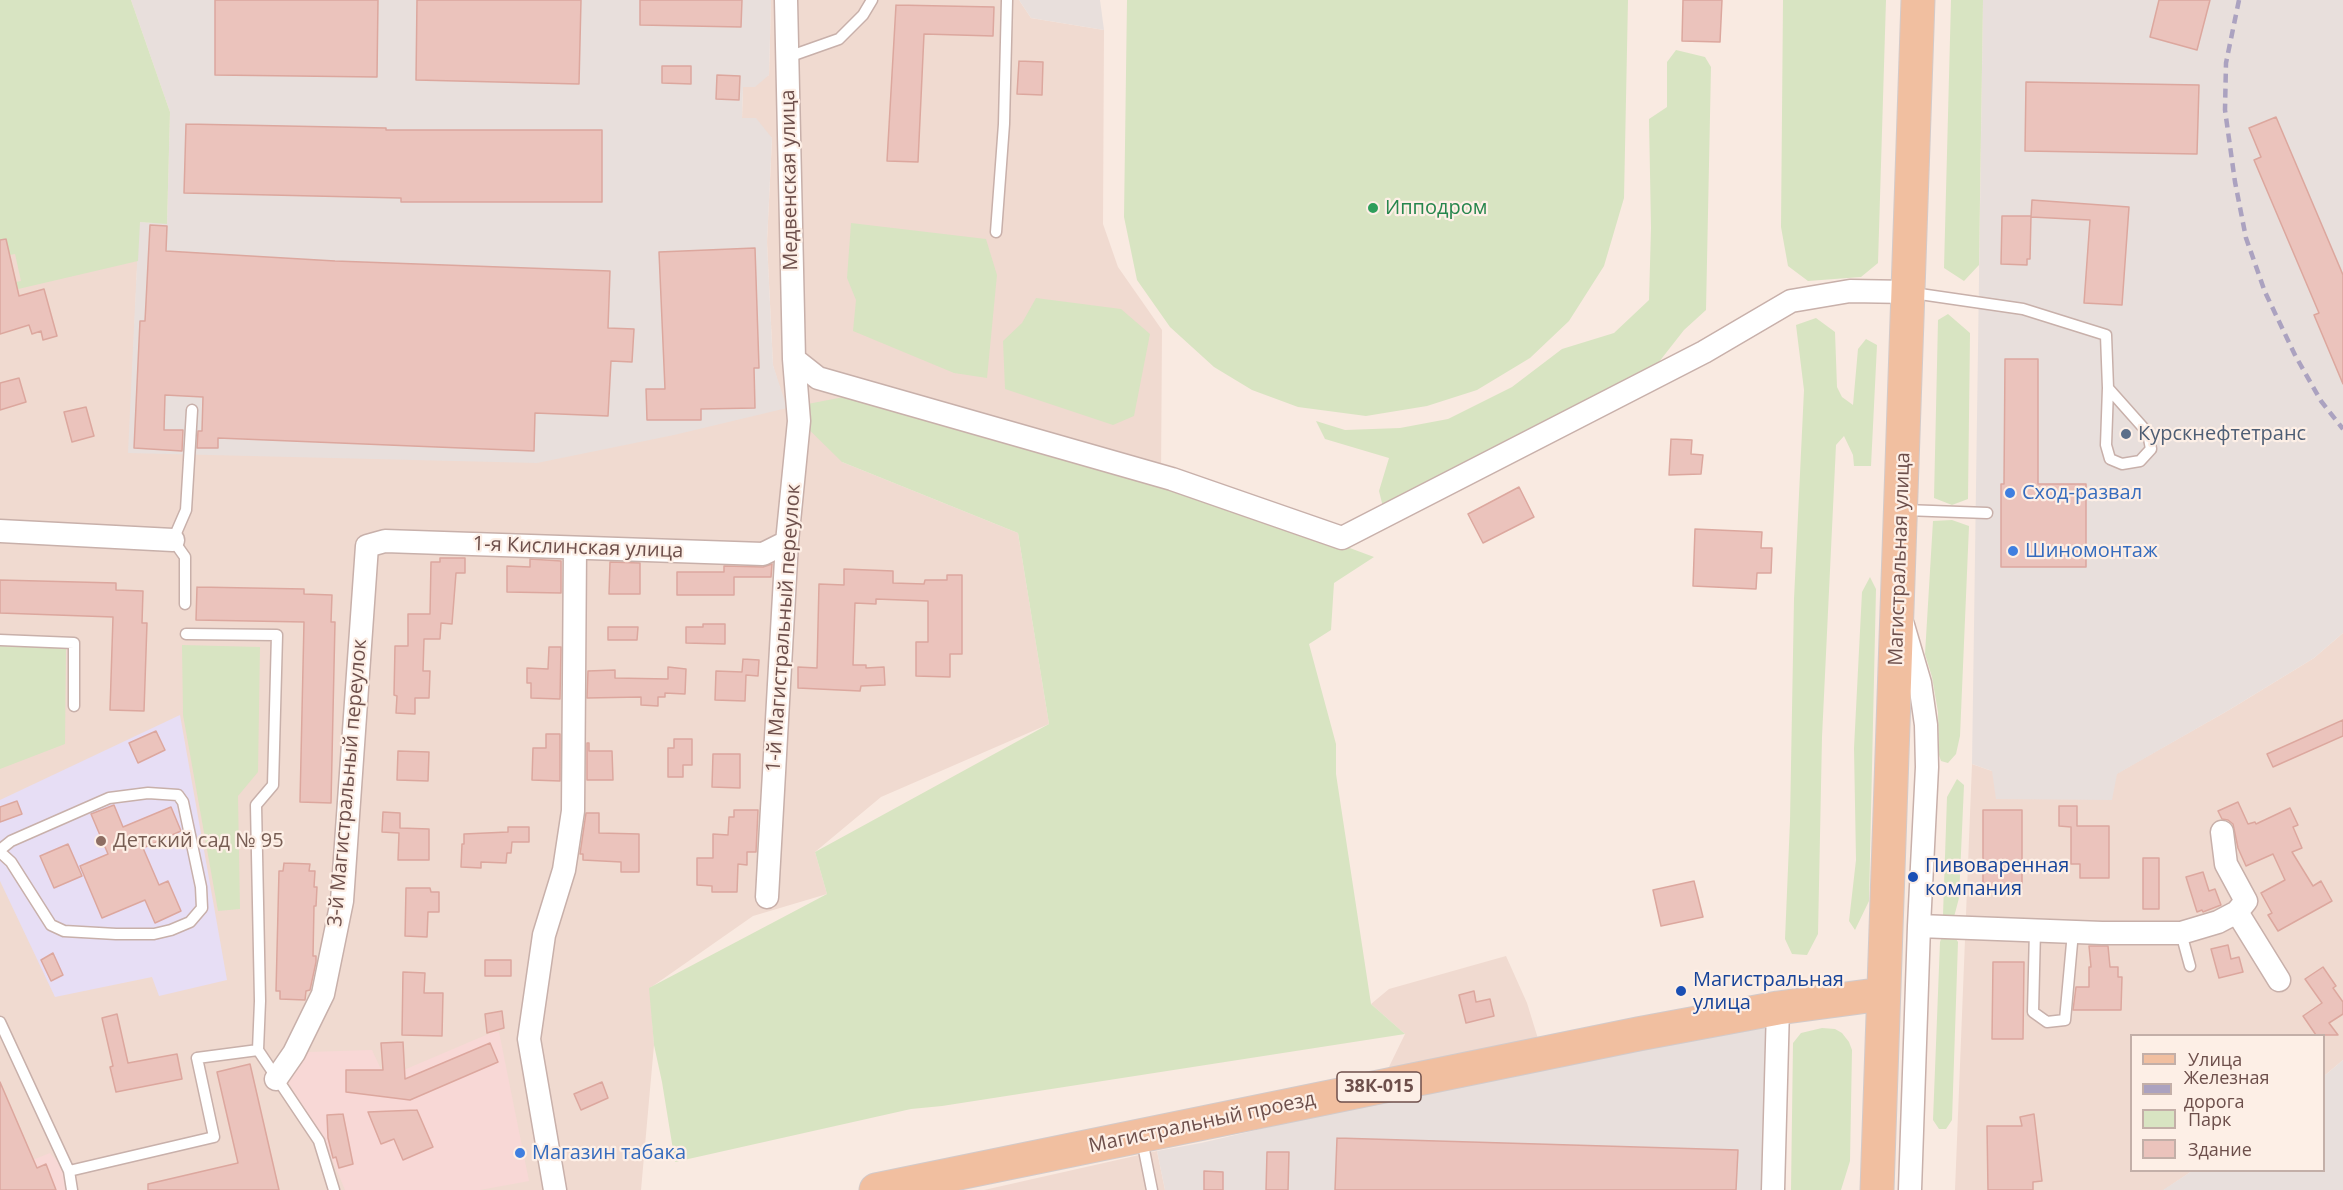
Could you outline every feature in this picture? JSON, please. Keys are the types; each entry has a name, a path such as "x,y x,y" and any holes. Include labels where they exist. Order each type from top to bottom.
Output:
{"main road":[{"name":"Магистральная улица","path":"1877,1190 1918,0"},
{"name":"Магистральный проезд","path":"876,1190 965,1176 1141,1136 1638,1034 1778,1008 1883,994"}],"street":[{"name":"Медвенская улица","path":"786,0 794,359"},
{"path":"794,359 818,378 1172,479 1342,538 1704,352 1791,301 1850,291 1909,292"},
{"name":"1-й Магистральный переулок","path":"767,897 787,542 800,421 794,359"},
{"path":"0,531 173,540"},
{"name":"1-я Кислинская улица","path":"367,546 385,541 763,554 787,542"},
{"name":"3-й Магистральный переулок","path":"276,1078 294,1053 323,994 342,901 367,546"},
{"path":"555,1190 529,1039 544,935 564,870 573,811 575,549"},
{"path":"1898,607 1920,682 1926,725 1927,767 1918,926 1910,1190"},
{"path":"1918,926 2073,932 2181,933 2218,922 2237,912 2246,901 2226,864 2222,832"},
{"path":"2237,912 2279,980"},
{"path":"1773,1190 1778,1008"}],"lane":[{"path":"863,15 864,0"},
{"path":"788,57 839,39 863,15 872,0"},
{"path":"996,232 1004,124 1007,0"},
{"path":"1909,292 2024,309 2106,335 2108,388 2106,445 2110,459 2122,464 2140,461 2151,449 2148,433 2108,388"},
{"path":"185,604 185,557 173,540 186,510 192,410"},
{"path":"1901,510 1987,513"},
{"path":"186,634 277,635 273,785 256,805 260,1001 258,1050 319,1141 334,1190"},
{"path":"0,640 74,643 74,705"},
{"path":"148,793 178,795 183,802 201,887 202,908 190,921 171,930 153,934 64,931 51,925 11,862 0,851 11,841 109,798 148,793"},
{"path":"2035,930 2033,1012 2047,1022 2065,1020 2073,932"},
{"path":"2181,933 2190,966"},
{"path":"0,1022 69,1171 72,1190"},
{"path":"69,1171 214,1137 197,1058 258,1050"},
{"path":"1141,1136 1152,1190"}],"shaded area":[{"path":"0,0 131,0 139,223 129,453 786,408 773,366 767,242 772,138 742,118 743,87 769,75 771,0 1019,0 1031,18 1104,30 1103,224 1118,267 1162,330 1161,478 842,462 1018,533 1049,724 881,797 815,852 827,894 753,916 650,988 654,1045 641,1190 0,1190"},
{"path":"131,0 771,0 769,75 755,87 743,87 742,118 756,118 772,138 767,242 773,365 787,408 674,435 537,463 128,453 139,222 167,223 170,112"},
{"path":"1019,0 1100,0 1104,30 1031,18"},
{"path":"1983,0 2343,0 2343,633 2314,658 2117,774 2112,800 1996,799 1992,771 1972,764"},
{"path":"2343,633 2343,1060 2325,1075 2325,1034 2130,1034 2130,1172 2191,1172 2164,1190 1955,1190 1972,764 1992,771 2116,774 2229,710 2314,658"},
{"name":"Детский сад № 95","path":"180,715 227,980 159,996 152,977 55,997 0,881 0,800"},
{"path":"1506,956 1527,1003 1539,1042 1386,1073 1405,1034 1371,1004 1389,989"},
{"path":"1778,1008 1778,1190 1165,1190 1157,1151 1201,1143"},
{"path":"493,1032 499,1032 529,1181 480,1190 345,1190 332,1159 286,1078 308,1052 372,1050 385,1078"},
{"path":"2343,1060 2343,1190 2163,1190 2190,1172 2325,1172 2325,1075"},
{"path":"1157,1151 1165,1190 984,1190"},
{"path":"50,1153 66,1171 70,1190 0,1190 0,1173"}],"green space":[{"path":"0,0 131,0 170,112 167,224 140,222 138,261 14,290 11,283 21,281 15,254 4,256 0,239"},
{"name":"Ипподром","path":"1127,0 1628,0 1624,198 1604,266 1569,321 1530,358 1477,390 1427,406 1366,416 1298,407 1252,390 1214,367 1170,327 1137,280 1124,217"},
{"path":"1783,0 1886,0 1878,263 1861,277 1808,281 1788,266 1781,227"},
{"path":"1951,0 1983,0 1979,265 1964,281 1944,268"},
{"path":"1676,50 1705,57 1711,67 1706,310 1684,330 1655,367 1384,511 1379,491 1389,458 1325,439 1316,421 1345,430 1400,428 1448,419 1512,387 1562,349 1614,333 1649,300 1651,228 1649,119 1667,107 1667,62"},
{"path":"851,223 986,239 997,275 987,378 954,373 853,331 856,300 847,278"},
{"path":"1036,298 1121,309 1150,334 1134,416 1113,425 1005,389 1003,341 1022,323"},
{"path":"1948,314 1970,333 1968,499 1952,505 1934,498 1938,320"},
{"path":"1816,318 1835,332 1837,387 1842,397 1853,405 1858,349 1866,339 1877,345 1871,466 1854,466 1853,455 1844,436 1836,445 1822,737 1818,934 1807,955 1792,954 1785,939 1790,821 1794,599 1804,390 1796,325"},
{"path":"859,394 1161,478 1374,557 1334,583 1331,630 1309,644 1336,744 1336,774 1371,1004 1405,1034 911,1109 675,1162 654,1045 649,988 827,894 815,852 1049,724 1018,533 842,462 787,408"},
{"path":"1952,520 1969,526 1960,736 1956,754 1948,763 1941,761 1939,755 1938,712 1932,677 1925,654 1933,521"},
{"path":"1870,577 1876,589 1869,901 1855,930 1849,921 1856,860 1854,748 1862,592"},
{"path":"182,645 260,647 258,772 238,796 240,909 218,911 183,715"},
{"path":"0,646 66,648 65,744 0,769"},
{"path":"1957,779 1964,785 1959,898 1954,917 1943,915 1947,797"},
{"path":"1944,931 1952,933 1958,942 1952,1120 1946,1129 1939,1129 1933,1120 1940,942"},
{"path":"1822,1028 1835,1029 1842,1033 1852,1050 1850,1161 1841,1190 1791,1190 1793,1043 1801,1033"}],"building":[{"path":"215,0 378,0 377,77 215,75"},
{"path":"417,0 581,0 579,84 416,80"},
{"path":"640,0 742,0 741,27 640,25"},
{"path":"1683,0 1722,0 1720,42 1682,41"},
{"path":"2159,0 2210,0 2197,50 2150,37"},
{"path":"896,5 994,7 993,36 924,34 918,162 887,161"},
{"path":"1019,61 1043,62 1042,95 1017,94"},
{"path":"662,66 691,66 691,84 662,83"},
{"path":"717,75 740,76 739,100 716,99"},
{"path":"2026,82 2199,85 2197,154 2025,151"},
{"path":"2276,117 2343,275 2343,384 2314,315 2319,313 2254,160 2261,157 2249,128"},
{"path":"186,124 386,128 386,130 602,130 602,202 401,202 401,198 184,193"},
{"path":"2032,200 2129,207 2122,305 2084,303 2090,220 2031,217"},
{"path":"2002,216 2031,216 2030,259 2027,259 2027,265 2001,264"},
{"path":"150,225 167,226 166,251 335,261 610,271 608,328 634,329 632,362 611,361 608,416 535,413 534,451 218,438 218,448 197,448 198,431 202,431 203,397 165,395 164,430 183,430 182,451 134,448 140,321 145,321"},
{"path":"6,239 19,296 44,289 57,336 43,340 41,331 32,334 29,325 0,334 0,240"},
{"path":"755,248 759,368 754,368 755,408 701,409 701,420 647,420 646,389 665,389 659,252"},
{"path":"2005,359 2038,359 2038,484 2086,484 2086,567 2001,567"},
{"path":"19,378 26,402 0,410 0,383"},
{"path":"86,407 94,436 72,442 64,412"},
{"path":"1671,439 1692,440 1691,454 1703,455 1701,474 1669,475"},
{"path":"1519,487 1534,517 1483,543 1468,514"},
{"path":"1695,529 1762,532 1761,548 1772,548 1771,573 1757,573 1756,589 1693,586"},
{"path":"440,558 465,558 465,573 456,573 452,624 441,623 440,639 424,639 423,671 430,671 429,698 415,698 415,714 396,713 395,646 408,646 408,614 430,614 431,562 440,562"},
{"path":"530,559 561,561 561,593 507,592 507,566 530,567"},
{"path":"610,562 640,563 640,594 609,594"},
{"path":"772,564 771,577 734,577 734,595 677,595 677,572 724,572 724,566 763,567"},
{"path":"844,569 893,571 893,583 924,584 925,580 947,580 947,575 962,575 962,654 950,654 950,677 916,676 916,642 928,642 928,601 876,599 876,604 855,603 853,665 866,665 866,668 884,667 885,685 861,686 860,691 798,688 798,667 817,668 819,584 844,585"},
{"path":"0,580 116,583 116,590 143,591 142,623 147,623 144,711 110,710 113,617 0,613"},
{"path":"197,587 304,589 304,594 332,595 331,622 335,622 331,803 300,802 304,622 196,620"},
{"path":"703,624 725,624 725,644 686,643 686,627 703,627"},
{"path":"608,627 638,627 637,640 608,640"},
{"path":"549,647 561,647 560,699 531,698 531,683 527,683 527,668 548,669"},
{"path":"743,659 759,660 758,676 746,675 745,701 715,700 716,671 742,672"},
{"path":"668,667 686,669 685,694 665,693 665,697 658,697 658,706 641,705 641,697 587,698 588,671 615,670 615,678 668,679"},
{"path":"2343,720 2343,736 2273,767 2267,754"},
{"path":"156,731 165,750 138,763 129,743"},
{"path":"546,734 560,734 560,781 532,780 533,748 546,748"},
{"path":"674,739 692,739 692,765 683,765 683,777 668,777 668,748 674,748"},
{"path":"587,743 589,743 589,751 612,751 613,780 587,780"},
{"path":"398,751 429,752 428,781 397,780"},
{"path":"713,754 740,754 740,788 712,787"},
{"path":"17,801 22,814 0,822 0,807"},
{"path":"2238,802 2248,824 2255,822 2256,824 2290,808 2298,825 2293,827 2302,848 2292,852 2313,886 2321,881 2332,901 2278,931 2268,915 2272,913 2261,893 2285,880 2273,854 2246,866 2238,848 2233,824 2222,819 2218,811"},
{"path":"114,805 123,827 171,807 181,831 143,848 159,885 168,881 181,911 155,923 145,900 102,918 80,866 108,854 91,814"},
{"path":"2059,806 2077,806 2077,826 2109,826 2109,878 2080,878 2080,864 2071,864 2071,827 2059,826"},
{"path":"734,810 758,810 756,852 747,852 747,865 738,864 737,892 712,892 712,886 697,885 697,858 713,858 713,834 728,835 729,817 734,817"},
{"path":"1983,810 2022,810 2022,889 1983,889"},
{"path":"383,812 400,813 400,828 429,829 429,860 398,860 399,833 382,832"},
{"path":"586,813 599,813 599,833 639,834 639,872 621,872 621,862 583,860 583,854 580,854"},
{"path":"508,827 529,827 529,842 512,842 511,853 507,853 506,863 481,862 481,868 461,867 464,834 508,832"},
{"path":"68,844 82,876 54,888 40,856"},
{"path":"2143,858 2159,858 2159,909 2143,909"},
{"path":"284,863 310,864 309,871 315,871 314,887 317,887 316,906 314,906 313,956 316,956 316,962 310,990 306,991 305,1000 280,999 280,991 276,991 279,871 283,871"},
{"path":"2203,872 2209,891 2215,889 2221,905 2197,912 2186,877"},
{"path":"1694,881 1703,917 1661,926 1653,890"},
{"path":"406,888 430,888 431,892 439,892 439,912 428,912 427,937 405,936"},
{"path":"2228,945 2231,959 2239,957 2243,972 2219,978 2211,949"},
{"path":"2089,946 2108,946 2110,967 2118,967 2118,977 2122,977 2121,1010 2073,1010 2076,987 2089,987 2089,967 2091,967"},
{"path":"53,953 63,975 51,981 41,960"},
{"path":"485,960 511,960 511,976 485,976"},
{"path":"1993,962 2024,962 2023,1039 1992,1039"},
{"path":"2323,967 2336,986 2333,988 2343,1002 2343,1014 2329,1023 2338,1035 2315,1034 2303,1016 2322,1003 2305,979"},
{"path":"403,972 425,973 424,993 443,993 442,1036 402,1035"},
{"path":"1474,991 1476,1002 1490,999 1494,1016 1466,1023 1459,995"},
{"path":"502,1011 504,1028 487,1033 485,1014"},
{"path":"117,1014 128,1063 177,1054 182,1079 116,1092 110,1067 113,1066 102,1018"},
{"path":"403,1042 405,1079 490,1043 498,1062 410,1100 346,1092 346,1070 383,1070 381,1043"},
{"path":"250,1064 279,1190 148,1190 148,1184 238,1163 217,1072"},
{"path":"0,1082 37,1168 46,1164 56,1190 0,1190"},
{"path":"602,1082 608,1098 581,1110 574,1094"},
{"path":"417,1110 433,1147 403,1160 394,1139 381,1144 368,1112"},
{"path":"343,1114 353,1164 339,1168 336,1157 333,1158 328,1138 327,1115"},
{"path":"2034,1114 2042,1181 2033,1182 2033,1190 1988,1190 1987,1126 2022,1126 2020,1117"},
{"path":"1337,1138 1738,1150 1736,1190 1335,1190"},
{"path":"1267,1152 1289,1152 1288,1190 1266,1190"},
{"path":"1204,1171 1223,1172 1223,1190 1204,1190"}],"railway":[{"path":"2239,0 2226,63 2225,110 2246,238 2265,292 2295,355 2321,401 2343,429"}],"place":[{"name":"Ипподром","path":"1373,208"},
{"name":"Курскнефтетранс","path":"2126,434"},
{"name":"Сход-развал","path":"2010,493"},
{"name":"Шиномонтаж","path":"2013,551"},
{"name":"Детский сад № 95","path":"101,841"},
{"name":"Пивоваренная компания","path":"1913,877"},
{"name":"Магистральная улица","path":"1681,991"},
{"name":"Магазин табака","path":"520,1153"}]}
